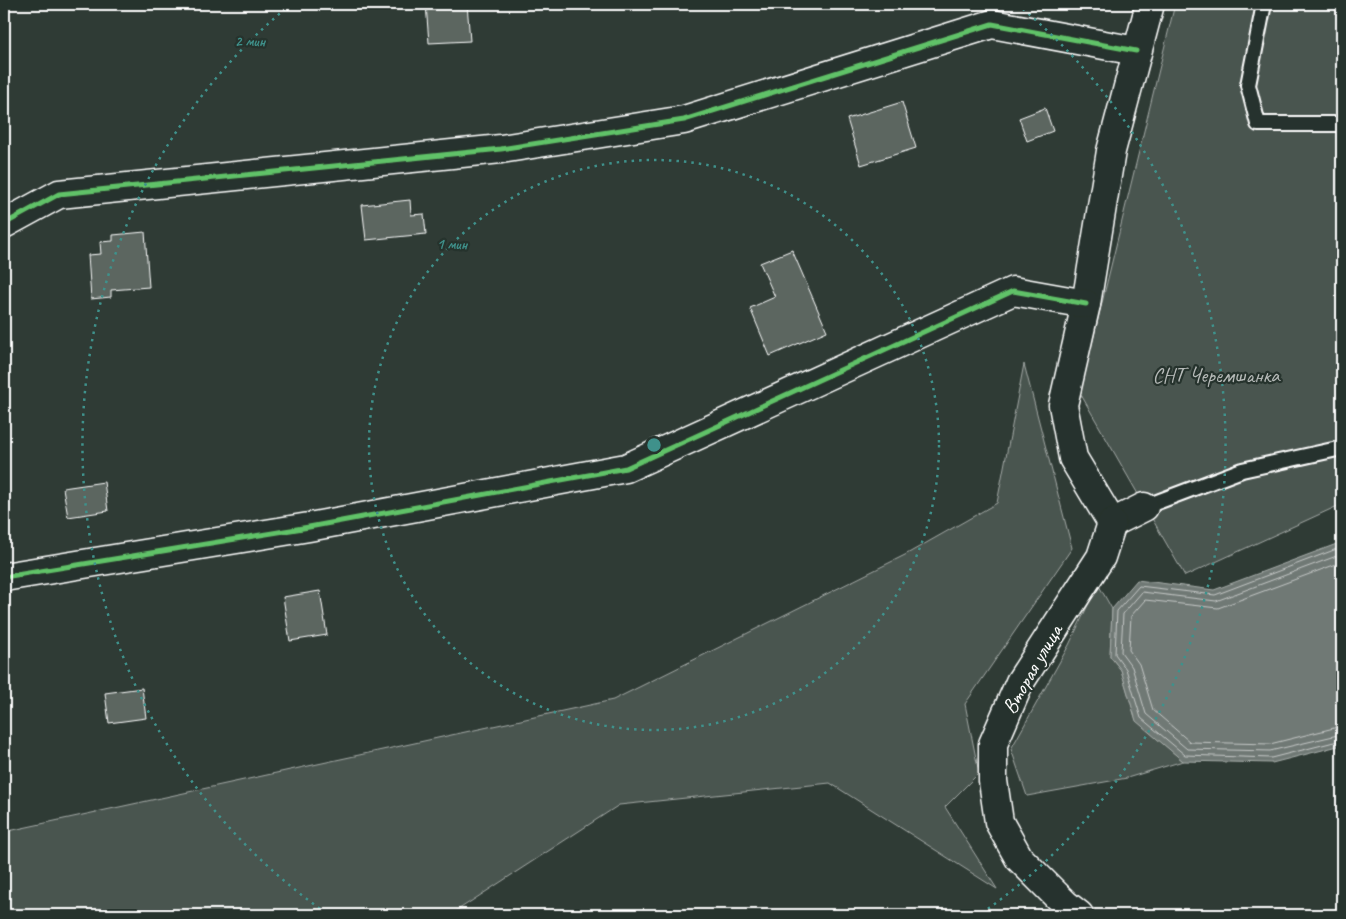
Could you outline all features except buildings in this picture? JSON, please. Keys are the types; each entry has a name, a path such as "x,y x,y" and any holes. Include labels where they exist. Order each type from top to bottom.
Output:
{"street":[{"path":"1144,507 1112,523 1073,458 1063,405 1086,304 1111,151 1150,4"},
{"path":"4,224 59,194 501,149 684,120 992,24 1136,51"},
{"path":"4,577 309,527 626,468 1013,290 1086,304"},
{"name":"Вторая улица","path":"1079,915 1065,904 1020,858 999,822 993,781 993,744 1020,682 1101,558 1112,523"}],"lane":[{"path":"1264,4 1248,85 1258,124 1342,124"},
{"path":"1144,507 1242,470 1342,448"}],"green space":[{"name":"СНТ Черемшанка","path":"1175,4 1342,4 1342,504 1185,576 1080,393"},
{"path":"1024,364 1072,548 965,704 979,773 945,807 997,889 830,783 619,805 450,915 4,915 4,832 613,700 905,555 997,503"},
{"path":"1098,584 1112,609 1110,656 1121,670 1136,720 1183,761 1127,778 1027,796 1011,749 1069,645"}],"water":[{"path":"1342,542 1342,745 1272,763 1183,761 1136,721 1121,670 1110,656 1112,609 1137,580 1214,590"}],"cycle path":[{"path":"4,224 59,194 501,149 684,120 992,24 1136,51"},
{"path":"4,577 309,527 626,468 1013,291 1086,304"}]}
